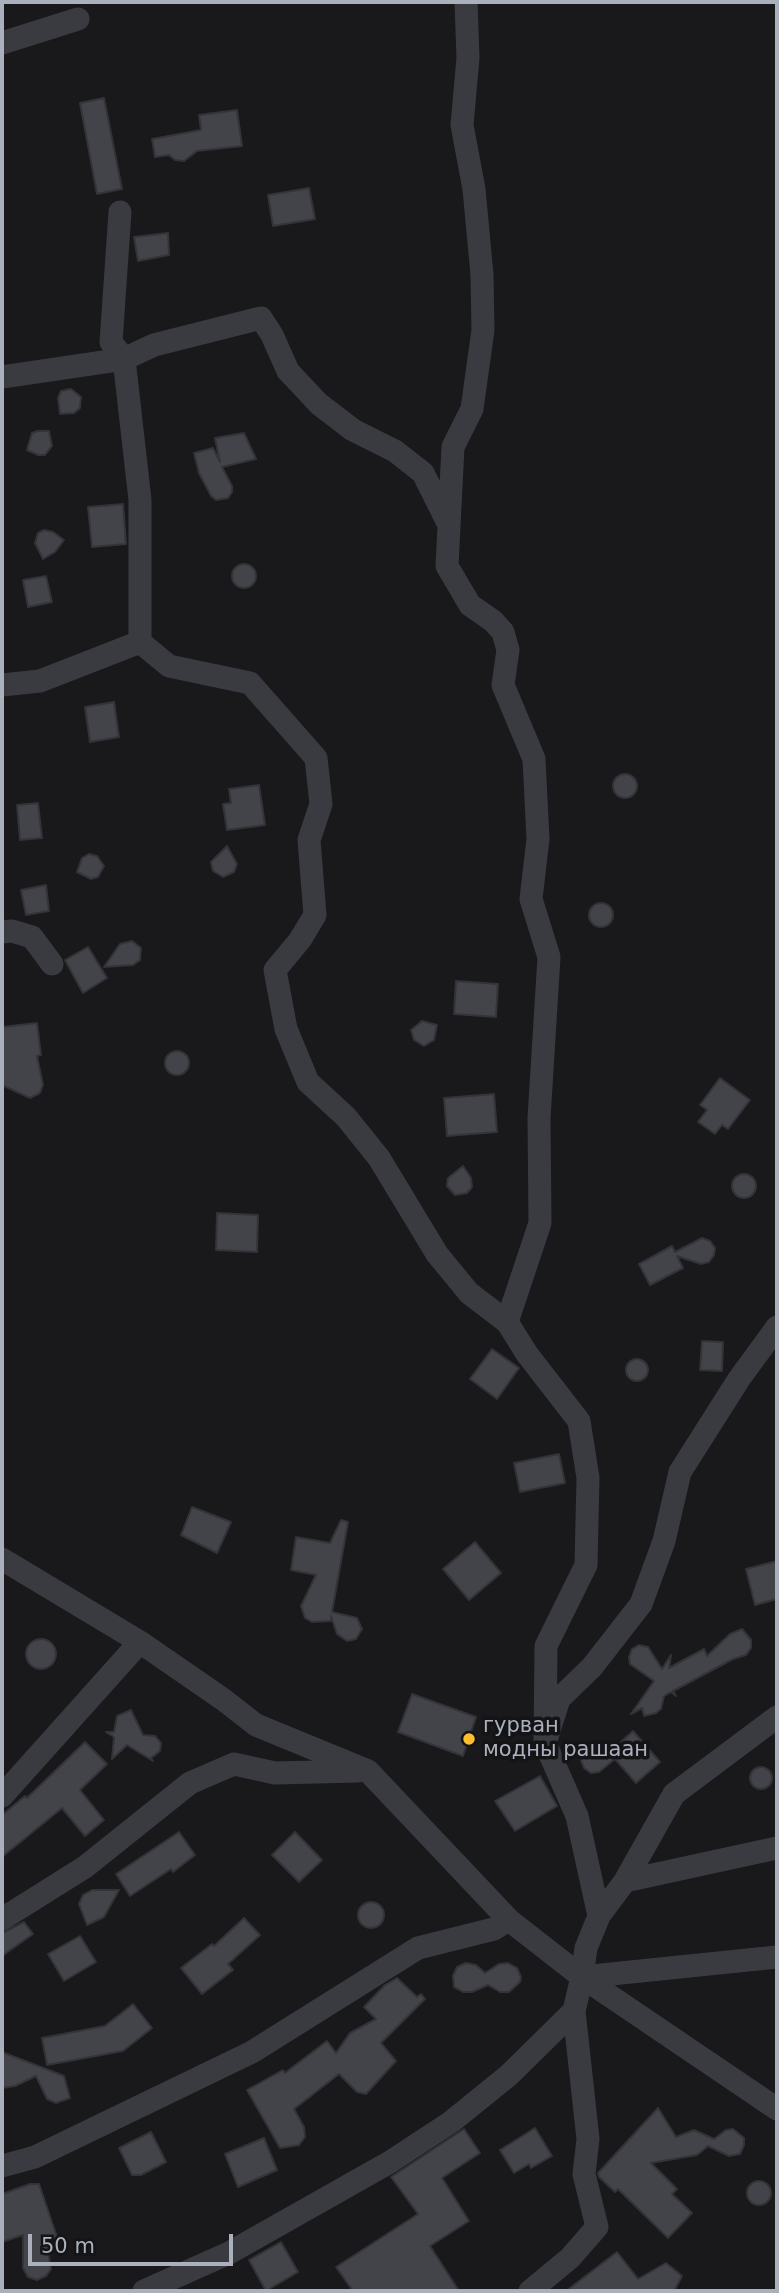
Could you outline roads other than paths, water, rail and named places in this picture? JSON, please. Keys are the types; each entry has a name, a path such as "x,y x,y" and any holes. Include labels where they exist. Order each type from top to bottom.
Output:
{"street":[{"path":"466,2 468,58 462,125 474,188 482,275 483,330 472,409 453,447 447,566 470,605 493,621 503,632 508,650 503,685 534,758 538,839 531,899 548,957 539,1118 540,1223 507,1322"},
{"path":"2,43 78,19"},
{"path":"120,212 111,342 124,359 140,500 140,642"},
{"path":"2,377 124,359 154,345 261,318 288,371 319,404 353,430 395,451 423,473 449,527"},
{"path":"2,685 40,681 140,642"},
{"path":"140,642 169,666 250,682 316,758 321,804 309,840 315,915 300,940 275,970 286,1029 308,1082 346,1117 379,1158 437,1255 469,1293 507,1322 527,1354 579,1421 588,1478 586,1564 546,1646 545,1743 576,1816 599,1916"},
{"path":"2,932 12,931 33,936 52,964"},
{"path":"545,1743 559,1699 592,1667 641,1604 664,1541 680,1472 777,1326"},
{"path":"2,1559 140,1642 224,1700 256,1726 368,1771 509,1920 582,1977 777,2109"},
{"path":"2,1796 140,1642"},
{"path":"530,2291 570,2258 597,2227 584,2174 588,2139 574,2011 586,1948 599,1916 625,1881 674,1794 777,1717"},
{"path":"2,1919 85,1867 190,1783 234,1764 275,1773 368,1771"},
{"path":"625,1881 777,1848"},
{"path":"2,2166 35,2157 252,2052 418,1948 494,1929 509,1920"},
{"path":"582,1977 777,1957"},
{"path":"144,2291 229,2253 390,2162 452,2122 509,2075 574,2011"}],"place":[{"name":"гурван модны рашаан","path":"469,1739"}]}
